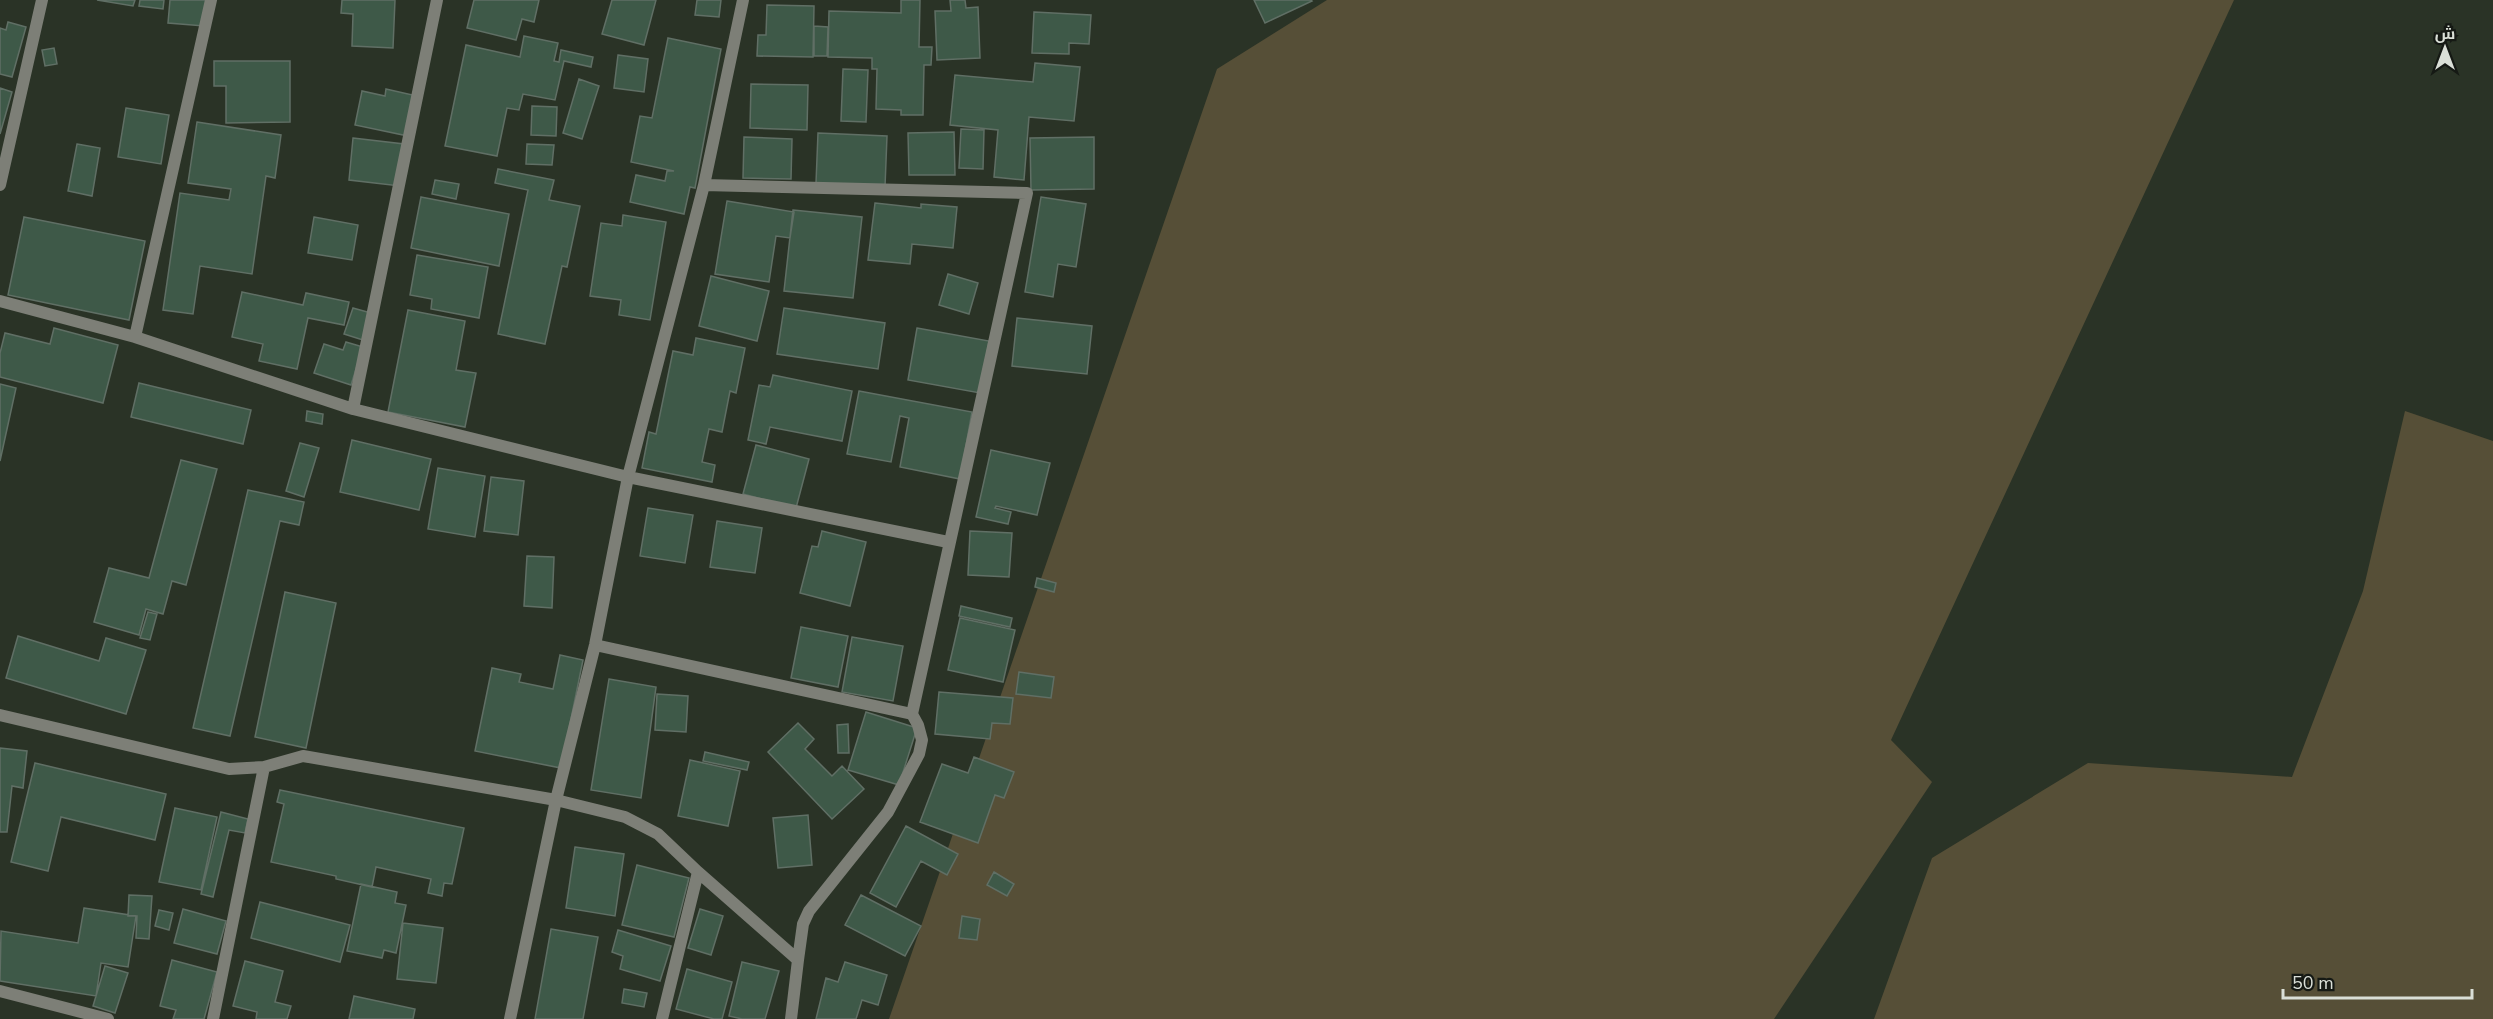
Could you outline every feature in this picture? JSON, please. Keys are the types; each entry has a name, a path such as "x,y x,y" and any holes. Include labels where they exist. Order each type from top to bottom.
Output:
{"street":[{"path":"0,185 42,0"},
{"path":"135,337 211,0"},
{"path":"353,409 437,0"},
{"path":"510,1019 556,800 595,645 628,477 704,186 743,0"},
{"path":"704,186 1027,193 948,542 912,714 922,740 919,754 888,812 809,911 803,924 791,1019"},
{"path":"0,301 135,337 353,409 628,477 948,542"},
{"path":"595,645 912,714"},
{"path":"0,715 229,769 264,768 303,756 556,800 625,817 658,834 798,960"},
{"path":"213,1019 264,768"},
{"path":"662,1019 698,872"},
{"path":"0,991 108,1019"}],"shaded area":[{"path":"1327,0 2234,0 1891,740 1932,782 1774,1019 889,1019 1217,69"},
{"path":"2405,411 2493,441 2493,1019 1874,1019 1932,858 2088,763 2292,777 2363,591"}],"building":[{"path":"97,0 135,0 133,6"},
{"path":"140,0 164,0 163,9 139,6"},
{"path":"170,0 206,0 204,26 168,23"},
{"path":"342,0 395,0 393,48 352,46 353,14 341,13"},
{"path":"474,0 539,0 534,22 522,19 516,40 467,28"},
{"path":"612,0 656,0 644,45 602,34"},
{"path":"697,0 721,0 719,17 695,15"},
{"path":"901,0 920,0 919,47 932,47 931,65 924,65 923,115 901,115 901,110 876,109 877,69 872,69 872,58 828,57 829,11 901,13"},
{"path":"950,0 965,0 966,8 978,7 980,58 937,60 935,11 951,11"},
{"path":"1254,0 1311,0 1312,1 1265,23"},
{"path":"767,5 814,6 813,57 757,56 758,35 766,35"},
{"path":"1034,12 1091,15 1089,44 1069,43 1069,54 1032,53"},
{"path":"8,22 26,27 12,77 0,74 0,28 6,30"},
{"path":"814,26 828,27 827,56 814,56"},
{"path":"524,36 558,43 554,61 559,62 561,50 593,57 591,67 564,61 555,100 523,94 519,110 507,108 497,156 445,146 466,45 520,57"},
{"path":"668,38 721,49 695,188 690,187 684,214 630,202 636,175 665,181 667,171 674,171 631,162 640,116 652,118"},
{"path":"54,48 57,64 45,66 42,50"},
{"path":"618,55 648,59 644,92 614,88"},
{"path":"214,61 290,61 290,122 226,123 226,86 214,86"},
{"path":"1035,63 1080,67 1074,121 1029,117 1024,180 994,177 998,130 950,125 955,75 1033,82"},
{"path":"843,69 868,70 866,122 841,121"},
{"path":"579,79 599,86 582,139 563,133"},
{"path":"751,84 808,85 807,130 750,128"},
{"path":"0,88 12,92 0,134"},
{"path":"386,89 417,96 408,136 355,125 362,91 385,96"},
{"path":"532,106 557,107 556,136 531,135"},
{"path":"126,108 169,115 161,164 118,157"},
{"path":"197,122 281,135 275,178 266,176 252,274 200,266 193,314 163,310 180,193 229,200 231,189 188,183"},
{"path":"961,129 984,130 983,169 959,168"},
{"path":"954,132 955,175 909,175 908,133"},
{"path":"818,133 887,136 885,187 816,183"},
{"path":"744,137 792,139 791,179 743,178"},
{"path":"1094,137 1094,189 1031,190 1030,138"},
{"path":"353,138 404,144 400,186 349,180"},
{"path":"77,144 100,148 92,196 68,191"},
{"path":"527,144 554,145 552,165 526,164"},
{"path":"498,169 554,180 549,200 580,206 567,267 562,266 545,344 498,334 528,190 495,183"},
{"path":"435,180 459,184 456,199 432,194"},
{"path":"421,197 509,214 499,266 411,248"},
{"path":"1041,197 1086,204 1076,267 1058,264 1053,297 1025,292"},
{"path":"727,201 794,212 790,238 776,236 769,282 715,274"},
{"path":"875,203 921,208 921,204 957,207 953,248 912,244 910,264 868,260"},
{"path":"793,210 862,217 853,298 784,291"},
{"path":"623,215 666,222 650,320 619,315 621,300 590,296 601,223 622,226"},
{"path":"24,217 145,241 129,320 8,295"},
{"path":"314,217 358,225 352,260 308,253"},
{"path":"417,255 488,267 479,318 431,309 432,299 410,295"},
{"path":"948,274 978,283 969,314 939,305"},
{"path":"711,276 769,291 757,341 699,326"},
{"path":"242,292 303,305 306,293 349,302 344,325 308,318 297,369 259,361 263,344 232,337"},
{"path":"353,308 371,313 363,340 344,334"},
{"path":"784,308 885,323 878,369 777,354"},
{"path":"408,310 465,321 456,370 476,373 465,427 388,412"},
{"path":"1017,318 1092,326 1087,374 1012,366"},
{"path":"54,328 118,345 103,403 0,377 0,353 5,333 50,344"},
{"path":"917,328 989,341 980,393 908,380"},
{"path":"696,338 745,348 736,393 730,391 722,432 709,429 702,462 715,465 712,482 642,468 649,432 656,434 673,351 693,355"},
{"path":"346,342 363,347 351,385 314,373 324,344 343,350"},
{"path":"773,375 852,391 842,441 770,427 766,444 748,440 759,385 770,387"},
{"path":"139,383 251,410 243,444 131,417"},
{"path":"0,384 16,388 0,461"},
{"path":"859,391 972,412 960,479 900,467 909,418 900,416 891,462 847,454"},
{"path":"307,411 323,414 322,424 306,421"},
{"path":"352,440 431,459 419,510 340,492"},
{"path":"300,443 319,448 304,497 286,491"},
{"path":"756,445 809,459 796,508 743,494"},
{"path":"991,450 1050,463 1037,515 996,506 995,508 1011,512 1008,524 976,517"},
{"path":"181,460 217,469 186,585 172,581 163,614 146,609 139,635 94,622 109,568 149,578"},
{"path":"438,468 485,476 475,537 428,529"},
{"path":"491,477 524,481 518,535 484,531"},
{"path":"248,490 304,502 299,525 280,521 230,736 193,728"},
{"path":"648,508 693,515 685,563 640,556"},
{"path":"717,521 762,528 755,573 710,567"},
{"path":"822,531 866,542 850,606 800,593 812,546 818,547"},
{"path":"970,531 1012,533 1009,577 968,575"},
{"path":"527,556 554,557 552,608 524,606"},
{"path":"1037,578 1056,583 1054,592 1035,587"},
{"path":"285,592 336,603 306,748 255,737"},
{"path":"961,606 1012,618 1010,627 959,616"},
{"path":"148,612 157,614 150,640 140,638"},
{"path":"960,618 1015,630 1003,682 948,670"},
{"path":"801,627 848,636 838,687 791,678"},
{"path":"18,636 99,661 106,638 146,650 126,714 6,678"},
{"path":"852,637 903,646 893,701 842,692"},
{"path":"560,655 583,660 561,768 475,751 492,668 521,674 519,682 553,689"},
{"path":"1019,672 1054,677 1051,698 1016,694"},
{"path":"609,679 656,687 641,798 591,790"},
{"path":"939,692 1013,698 1010,724 992,723 990,739 935,734"},
{"path":"657,694 688,696 686,732 655,730"},
{"path":"866,712 917,728 899,785 848,770"},
{"path":"798,723 814,739 805,749 832,776 842,766 864,789 832,819 768,752"},
{"path":"848,724 849,753 838,753 837,725"},
{"path":"0,748 27,751 23,788 12,786 7,832 0,832"},
{"path":"705,752 749,762 747,770 703,761"},
{"path":"974,757 1014,772 1004,798 995,795 978,843 920,822 942,764 968,773"},
{"path":"690,760 740,771 728,826 678,816"},
{"path":"35,763 166,794 155,840 61,817 48,871 11,862"},
{"path":"280,790 464,828 452,884 444,883 442,896 428,893 431,879 376,867 372,887 336,879 336,876 271,862 284,804 277,802"},
{"path":"175,808 217,817 201,890 159,882"},
{"path":"221,812 248,819 245,833 229,830 213,897 201,894"},
{"path":"808,815 812,865 778,868 773,818"},
{"path":"906,826 958,854 947,875 921,861 896,907 870,893"},
{"path":"575,847 624,854 615,916 566,908"},
{"path":"637,865 689,878 674,937 622,925"},
{"path":"994,872 1014,884 1007,896 987,885"},
{"path":"361,884 397,892 395,903 406,905 396,953 384,950 382,958 347,951"},
{"path":"129,895 152,896 149,939 136,938 137,916 128,916"},
{"path":"861,895 921,926 905,956 845,925"},
{"path":"260,902 350,925 340,962 251,938"},
{"path":"84,908 136,916 128,967 101,963 96,996 0,981 1,931 78,943"},
{"path":"183,909 226,921 217,954 174,943"},
{"path":"700,909 723,916 711,955 688,948"},
{"path":"159,910 173,913 169,930 155,926"},
{"path":"962,916 980,919 977,940 959,938"},
{"path":"403,923 443,928 436,983 397,979"},
{"path":"551,929 598,937 583,1019 535,1019"},
{"path":"618,930 671,946 660,981 620,969 623,956 612,952"},
{"path":"172,960 217,972 204,1019 173,1019 176,1010 160,1006"},
{"path":"245,961 283,971 275,1002 291,1006 287,1019 256,1019 257,1012 233,1006"},
{"path":"742,962 779,971 765,1019 742,1019 729,1016"},
{"path":"845,962 887,975 878,1005 862,1000 856,1019 816,1019 826,978 838,982"},
{"path":"105,966 128,973 115,1013 93,1006"},
{"path":"687,969 732,982 722,1019 676,1009"},
{"path":"624,989 647,993 644,1007 622,1003"},
{"path":"354,996 415,1009 413,1019 349,1019"}]}
